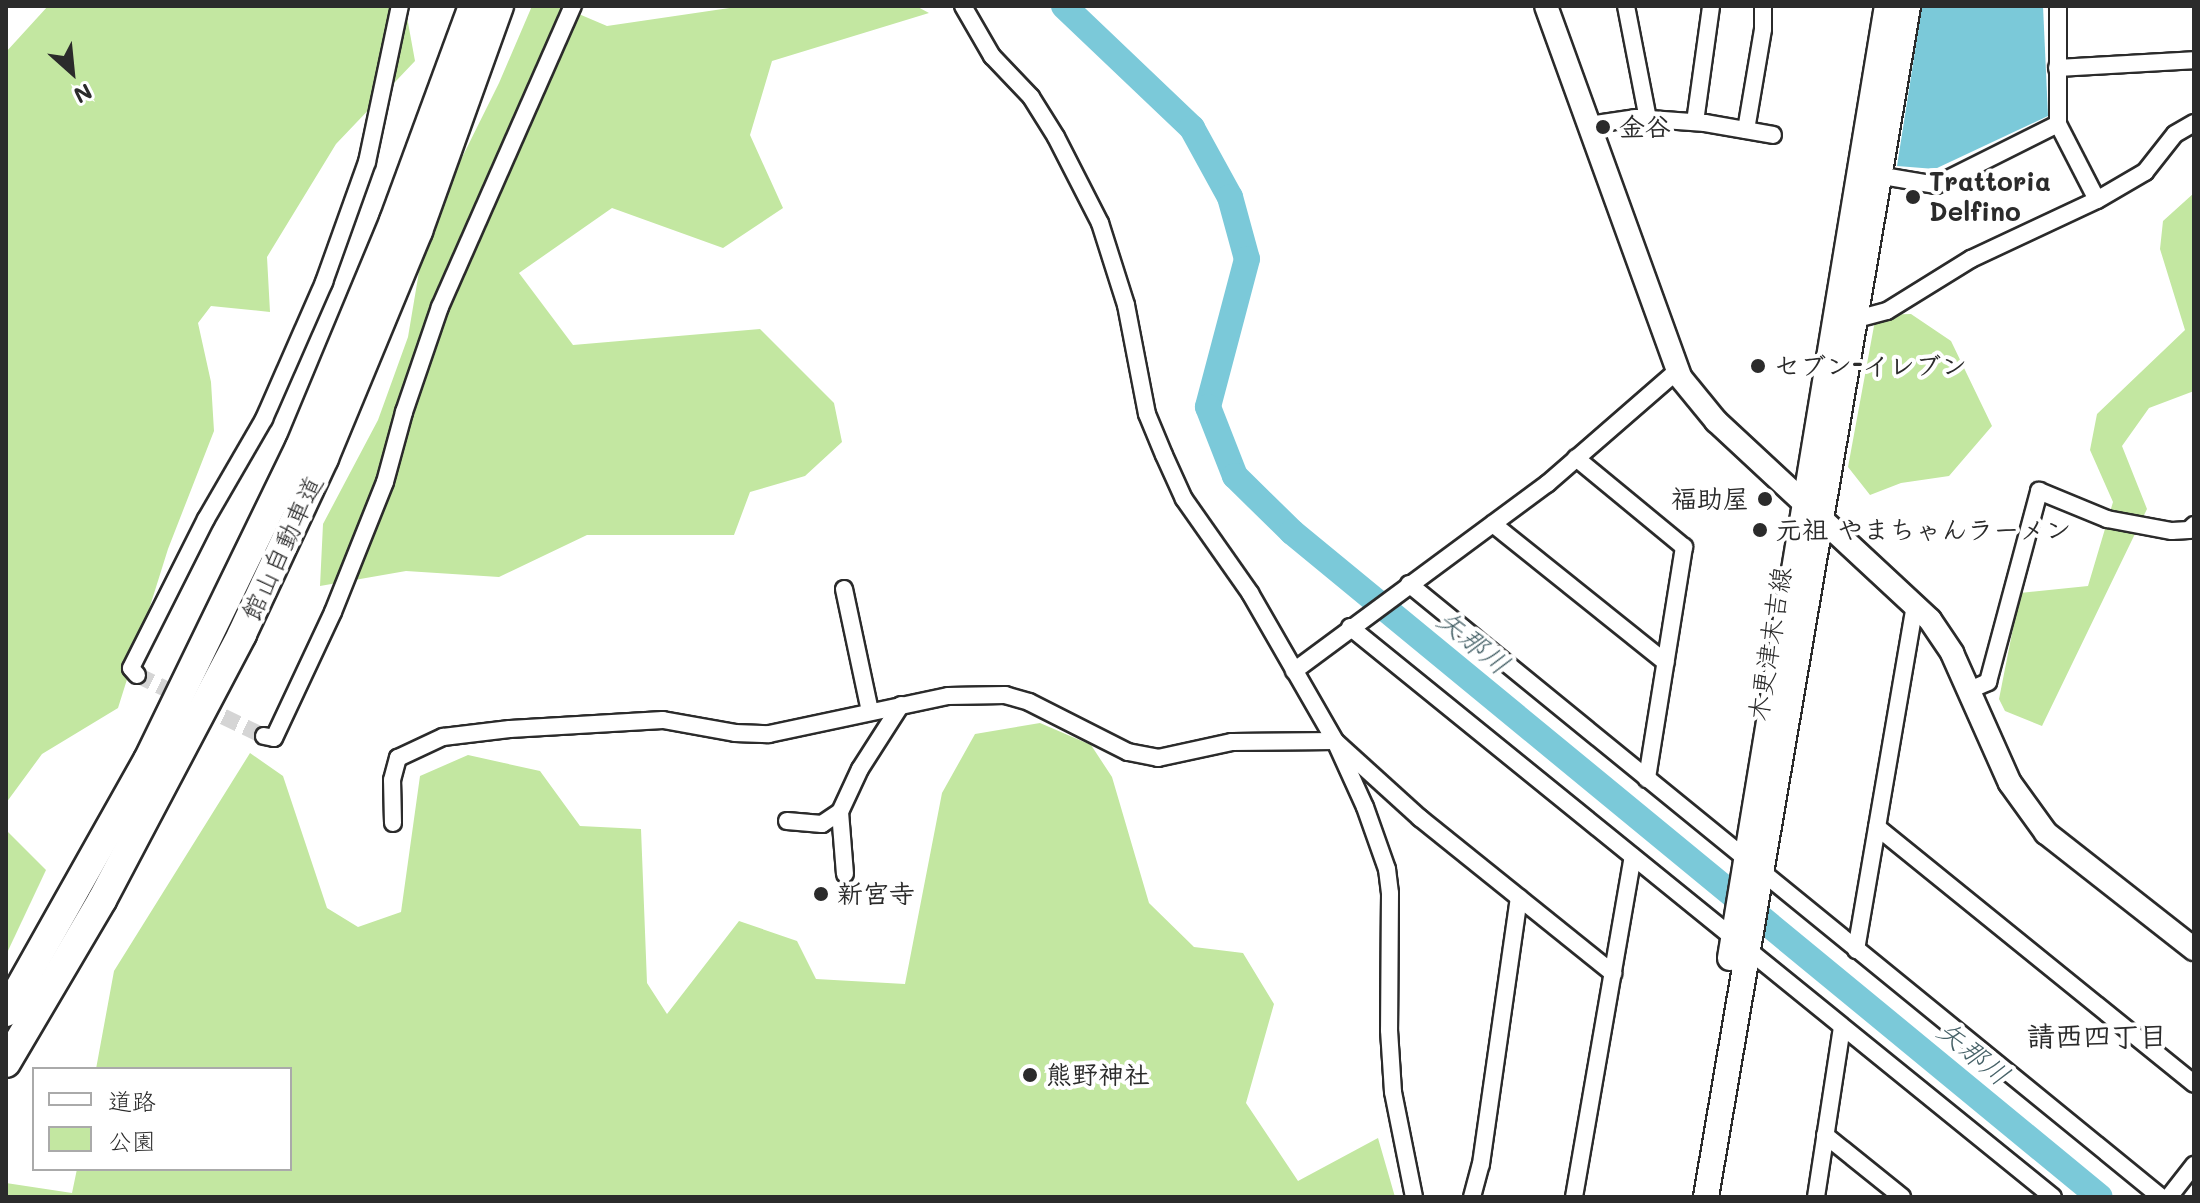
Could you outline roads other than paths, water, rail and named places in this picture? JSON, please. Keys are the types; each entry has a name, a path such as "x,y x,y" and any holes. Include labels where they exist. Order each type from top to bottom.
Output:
{"highway":[{"name":"館山自動車道","path":"6,1012 148,760 300,447 389,235 473,6"},
{"name":"館山自動車道","path":"6,1063 171,774 324,458 418,231 499,6"}],"main road":[{"name":"木更津末吉線","path":"1706,1197 1741,945 1812,508 1887,6"},
{"name":"木更津末吉線","path":"1812,508 1853,320 1908,6"},
{"name":"木更津末吉線","path":"1690,1197 1741,945"}],"street":[{"path":"137,675 131,668 206,519 264,419 324,282 367,162 400,6"},
{"path":"264,736 274,738 333,612 385,482 404,412 440,307 573,6"},
{"path":"963,6 992,56 1031,97 1056,137 1100,223 1126,305 1147,414 1164,455 1184,499 1250,593 1335,741 1365,807 1387,869 1393,1092 1414,1197"},
{"path":"1546,6 1677,371 1716,421 1915,605 1944,639 1970,690 1997,758 2046,833 2194,949"},
{"path":"1626,6 1648,119"},
{"path":"1695,122 1711,6"},
{"path":"1746,130 1763,29 1763,6"},
{"path":"2058,6 2058,124 2097,200"},
{"path":"2057,68 2194,60"},
{"path":"1589,125 1648,119 1695,122 1773,135"},
{"path":"1853,320 1887,311 1971,259 2097,200 2145,172 2175,134 2194,123"},
{"path":"1877,175 1936,185 2058,124"},
{"path":"1294,671 1493,524 1677,371"},
{"path":"1576,458 1684,547 1647,779"},
{"path":"1970,690 1988,682 2039,491 2107,519 2172,531 2189,530 2194,525"},
{"path":"1493,524 1665,662"},
{"path":"1405,587 1647,779 2161,1197"},
{"path":"844,589 870,711"},
{"path":"1856,950 1915,605"},
{"path":"1354,624 1633,857 2053,1197"},
{"path":"393,823 392,780 398,758 443,737 510,729 663,720 735,733 769,734 948,696 1005,695 1029,702 1128,752 1158,758 1232,742 1335,741 1420,818 1613,973"},
{"path":"845,874 840,812 860,769 901,705"},
{"path":"787,821 822,824 840,812"},
{"path":"1877,827 2194,1084"},
{"path":"1574,1197 1633,857"},
{"path":"1472,1197 1481,1164 1519,898"},
{"path":"1816,1197 1842,1028"},
{"path":"1825,1135 1902,1197"},
{"path":"2169,1197 2194,1165"}],"water":[{"path":"1922,6 2043,6 2048,116 1935,169 1897,166"}],"waterway":[{"name":"矢那川","path":"1064,6 1192,128 1230,197 1247,259 1208,407 1235,476 1292,532 2100,1197"}],"tunnel":[{"path":"137,675 264,736"}],"place":[{"name":"金谷","path":"1603,127"},
{"name":"Trattoria Delfino","path":"1913,197"},
{"name":"セブン-イレブン","path":"1758,366"},
{"name":"福助屋","path":"1765,499"},
{"name":"元祖 やまちゃんラーメン","path":"1760,530"},
{"name":"新宮寺","path":"821,894"},
{"name":"熊野神社","path":"1030,1075"}],"district":[{"name":"請西四丁目","path":"2097,1035"}]}
